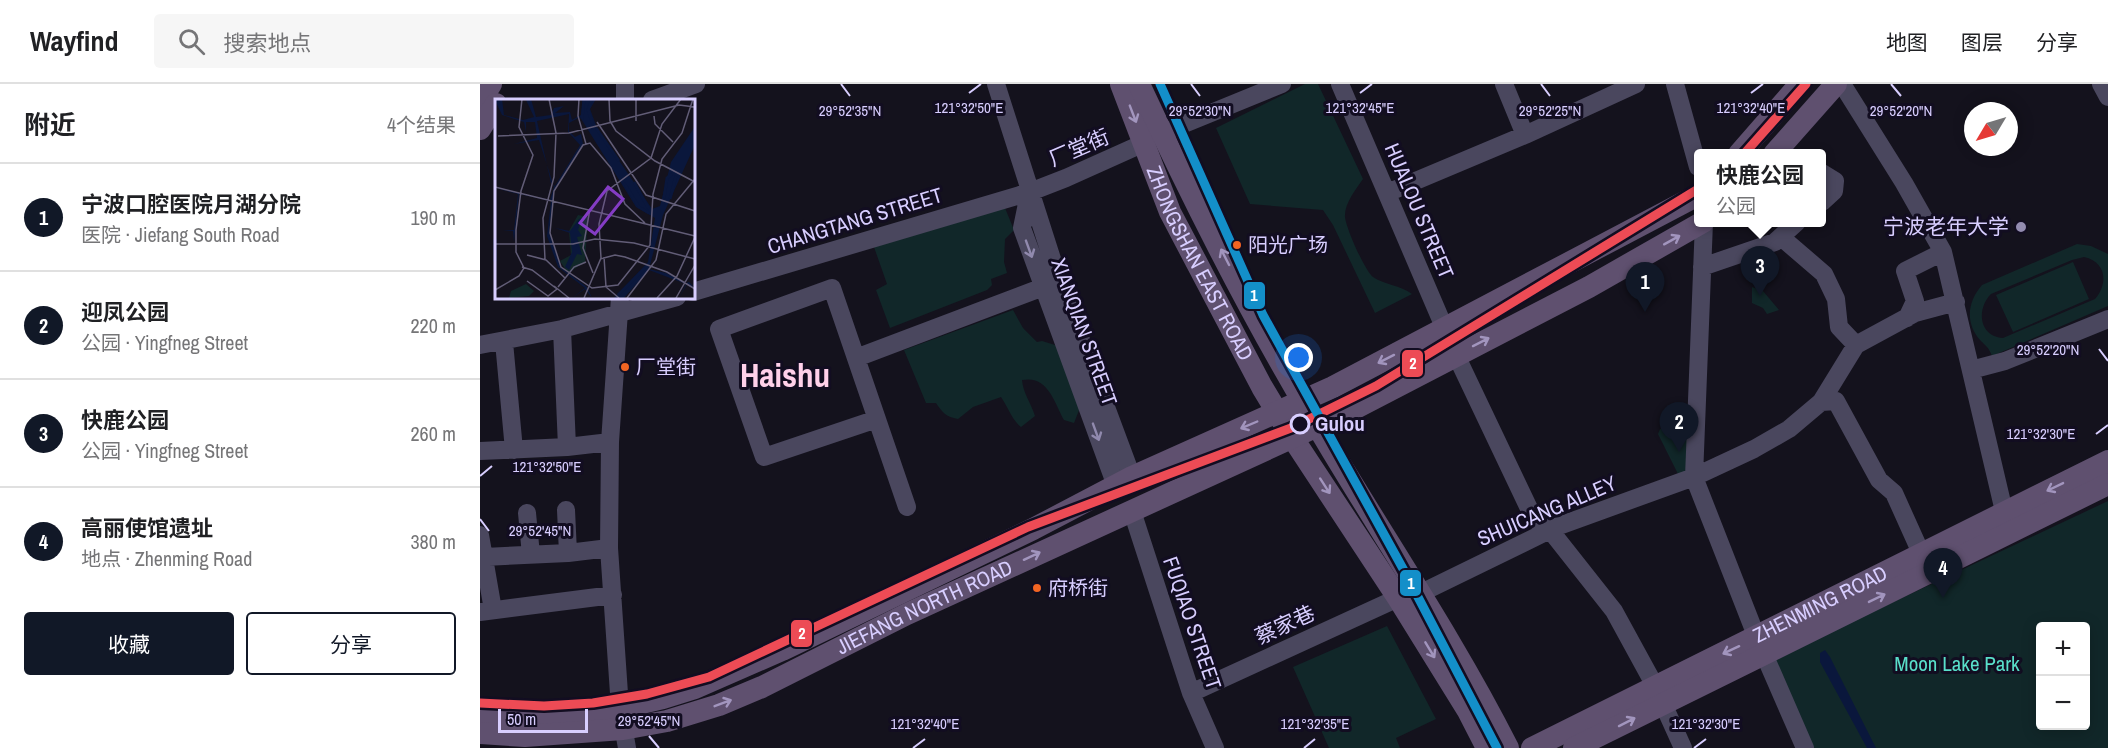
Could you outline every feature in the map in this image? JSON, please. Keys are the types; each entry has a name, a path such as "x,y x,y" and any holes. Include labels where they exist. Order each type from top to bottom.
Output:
{"main road":[{"name":"ZHONGSHAN EAST ROAD","path":"1121,84 1227,263 1302,401 1421,593 1485,703 1508,748"},
{"name":"ZHONGSHAN EAST ROAD","path":"1139,84 1170,212 1277,412 1398,598 1487,748"},
{"path":"1743,149 1800,84"},
{"path":"1784,149 1836,84"},
{"path":"480,129 497,95"},
{"name":"JIEFANG NORTH ROAD","path":"622,733 663,698 695,688 782,650 1033,529 1124,481 1302,401 1445,329 1694,197"},
{"name":"JIEFANG NORTH ROAD","path":"480,734 525,736 622,733 718,705 907,614 1348,412 1589,287 1695,227"},
{"name":"ZHENMING ROAD","path":"1532,748 1658,695 2007,522 2108,461"},
{"name":"ZHENMING ROAD","path":"1760,645 1921,553 2108,484"},
{"name":"ZHENMING ROAD","path":"1574,748 1658,695"},
{"name":"JIEFANG NORTH ROAD","path":"480,712 524,715 622,733"}],"street":[{"path":"655,99 696,84"},
{"name":"XIANQIAN STREET","path":"996,84 1030,192 1051,284 1124,481"},
{"name":"厂堂街","path":"1030,192 1282,84"},
{"name":"HUALOU STREET","path":"1340,84 1456,355 1534,519 1550,530 1614,611 1683,748"},
{"path":"1504,84 1525,135"},
{"path":"1387,193 1525,135 1636,84"},
{"path":"1676,84 1694,152"},
{"path":"1842,84 1904,183 1943,252 2007,522"},
{"path":"2101,84 2108,97"},
{"path":"1826,176 1835,181 1834,191 1826,198"},
{"name":"CHANGTANG STREET","path":"694,292 1030,192"},
{"path":"1704,227 1694,477 1760,645 1805,748"},
{"path":"1702,267 1775,242 1792,227"},
{"path":"1781,237 1824,274 1836,299 1839,327 1856,345 1915,313 1956,302"},
{"path":"1906,318 1915,301 1905,271 1943,252"},
{"path":"856,357 1051,284"},
{"path":"877,419 764,457 719,329 832,288 856,357 907,507"},
{"path":"480,345 562,329 619,306 671,298"},
{"path":"619,306 610,442 609,548 622,733"},
{"path":"1971,370 2005,361 2108,319"},
{"path":"562,329 567,447"},
{"path":"504,342 513,450"},
{"name":"SHUICANG ALLEY","path":"1421,593 1550,530 1694,477 1790,429 1821,402 1856,345"},
{"path":"1821,402 1836,401 1879,480 1894,493 1921,553"},
{"path":"480,451 567,447 610,442"},
{"path":"566,510 568,553"},
{"name":"FUQIAO STREET","path":"1132,511 1191,693 1215,748"},
{"path":"527,513 531,555"},
{"path":"480,535 484,558 486,611 613,595"},
{"path":"484,558 609,548"},
{"name":"蔡家巷","path":"1191,693 1398,598"}],"green space":[{"path":"1305,84 1318,84 1363,179 1348,202 1345,212 1349,230 1361,258 1373,277 1412,294 1375,313 1333,225 1323,210 1250,204 1216,128"},
{"path":"1005,208 1014,230 1005,239 1004,262 1007,273 991,279 992,285 987,290 890,328 876,290 887,284 874,247"},
{"path":"2077,244 2091,246 2108,254 2108,306 1992,356 1976,334 1970,320 1973,299 1982,285","holes":["2084,257 2092,260 2103,274 2102,287 2095,299 2003,338 1989,333 1985,328 1982,321 1983,307 1991,294 2072,260"]},
{"path":"2073,262 2089,299 2013,332 1996,295"},
{"path":"1752,287 1763,291 1779,310 1767,314 1763,308 1752,303"},
{"path":"1013,310 1023,328 1037,342 1042,341 1055,345 1063,355 1083,400 1074,423 1064,420 1044,386 1031,380 1022,380 1035,416 1021,427 1001,397 973,407 958,419 945,414 936,403 926,403 904,350"},
{"path":"1660,429 1691,435 1691,469 1679,476 1658,434"},
{"name":"Moon Lake Park","path":"2108,501 2108,748 1810,748 1772,659"},
{"path":"1387,626 1436,719 1396,738 1400,748 1329,748 1293,667"}],"water":[{"path":"1825,650 1876,748 1867,748 1820,662 1820,653"}],"transit line":[{"name":"1","path":"1160,84 1263,315 1407,576 1497,748"},
{"name":"2","path":"1748,149 1806,84"},
{"name":"2","path":"480,703 544,706 593,703 647,694 709,677 1028,527 1291,428 1376,386 1694,191"}],"place":[{"name":"宁波老年大学","path":"2021,227"},
{"name":"阳光广场","path":"1237,245"},
{"name":"快鹿公园","path":"1760,296"},
{"name":"宁波口腔医院月湖分院","path":"1645,312"},
{"name":"厂堂街","path":"625,367"},
{"name":"Gulou","path":"1300,424"},
{"name":"迎凤公园","path":"1679,452"},
{"name":"府桥街","path":"1037,588"},
{"name":"高丽使馆遗址","path":"1943,598"}],"district":[{"name":"Haishu","path":"785,375"}]}
